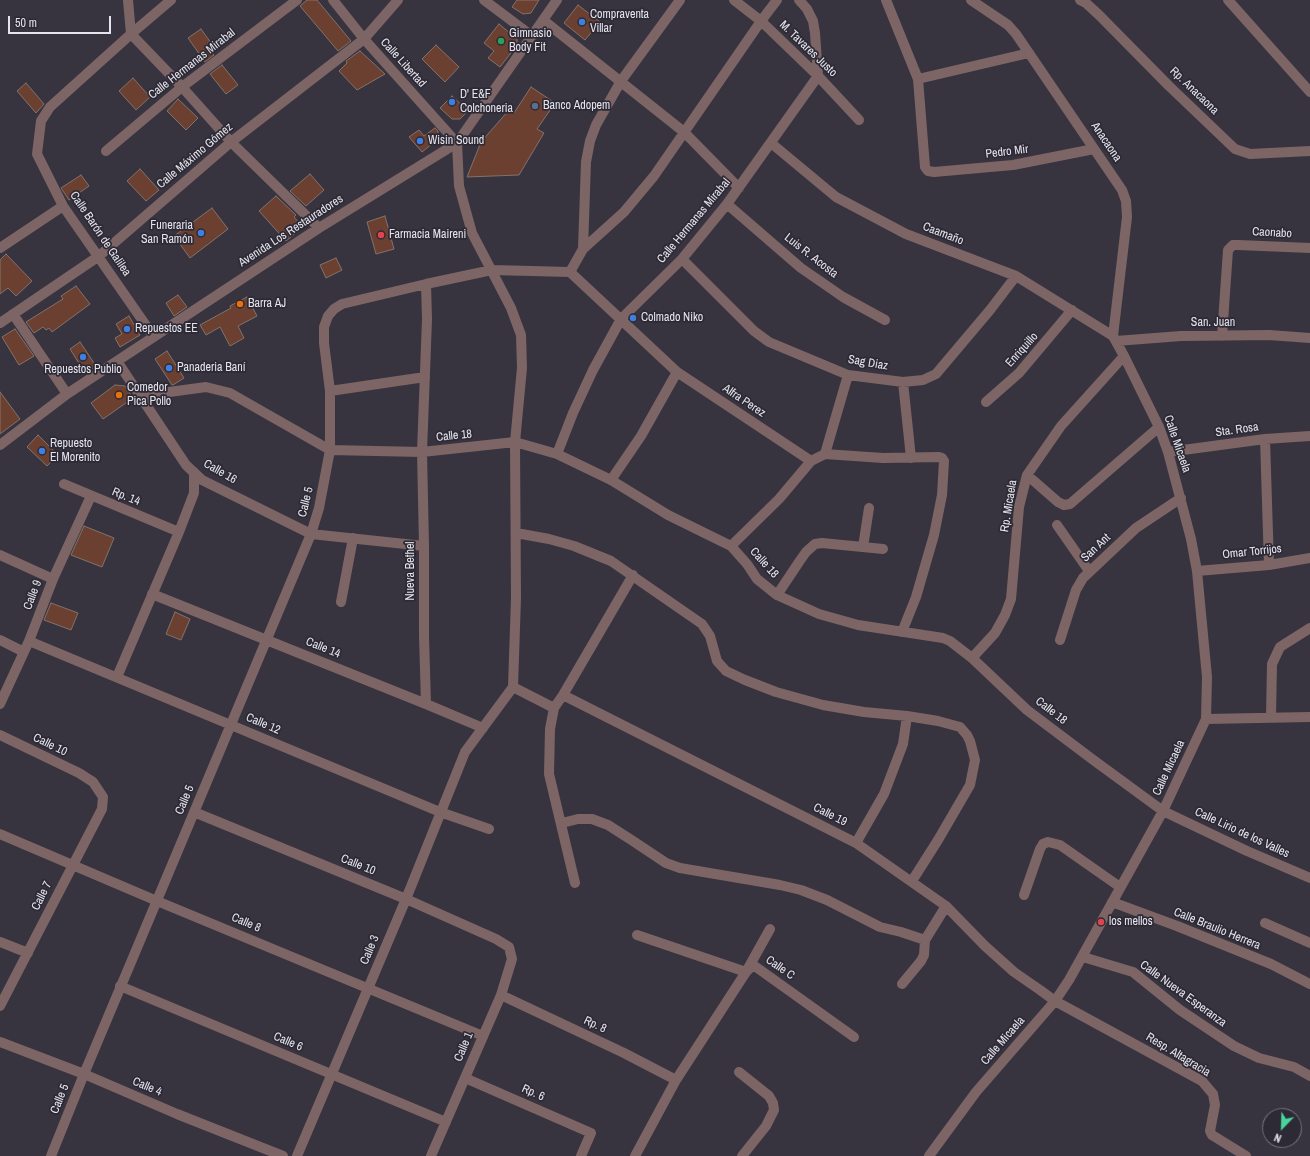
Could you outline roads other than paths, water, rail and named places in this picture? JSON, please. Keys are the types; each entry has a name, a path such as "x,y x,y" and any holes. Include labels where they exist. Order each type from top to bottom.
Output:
{"street":[{"path":"128,0 131,34 182,87 231,142 319,228"},
{"name":"Calle Barón de Galilea","path":"154,337 63,206 37,154 41,121 50,107 171,0"},
{"name":"Calle Hermanas Mirabal","path":"106,151 182,87 297,0"},
{"name":"Calle Libertad","path":"332,0 364,39 456,142"},
{"name":"Calle Máximo Gómez","path":"0,322 99,256 231,142 364,39 398,0"},
{"path":"484,0 532,36"},
{"name":"Avenida Los Restauradores","path":"0,445 67,394 319,228 456,142 557,0"},
{"path":"583,249 586,162 590,142 596,126 621,81 680,0"},
{"name":"M. Tavares Justo","path":"734,0 761,21 818,76 859,120"},
{"path":"570,272 583,249 624,212 654,176 777,0"},
{"path":"799,0 807,9 813,22 818,76"},
{"path":"886,0 918,79 1029,53"},
{"name":"Anacaona","path":"971,0 1008,25 1016,34 1122,190 1126,202 1126,217 1114,339"},
{"name":"Rp. Anacaona","path":"1080,0 1086,3 1099,15 1169,86 1235,149 1250,154 1310,150"},
{"path":"1228,0 1310,92"},
{"path":"543,20 684,132 739,188"},
{"name":"Calle Hermanas Mirabal","path":"556,454 573,412 593,370 621,319 682,259 727,204 818,76"},
{"name":"Pedro Mir","path":"918,79 925,167 928,172 1013,165 1094,149"},
{"path":"456,142 459,186 472,233 511,308 521,335 522,368 515,442 516,598 513,687 554,708"},
{"name":"Caamaño","path":"771,143 836,197 906,234 1016,276 1072,310 1114,339"},
{"name":"Luis R. Acosta","path":"727,204 801,268 843,297 885,320"},
{"path":"0,248 63,206"},
{"name":"Caonabo","path":"1222,336 1228,250 1233,245 1310,248"},
{"name":"Sag Diaz","path":"682,259 754,331 769,342 848,375 903,382 923,380 936,374 990,310 1016,276"},
{"name":"Calle 5","path":"51,1156 120,986 311,534 319,508 330,450 330,391 324,343 324,327 328,316 334,309 342,304 492,270 570,272"},
{"name":"Alfra Perez","path":"570,272 677,372 811,461"},
{"name":"Nueva Bethel","path":"426,284 427,319 422,452 426,704"},
{"name":"Enriquillo","path":"986,402 1019,373 1072,310"},
{"path":"13,314 67,394"},
{"name":"San. Juan","path":"1114,339 1181,336 1269,335 1310,338"},
{"name":"Calle Micaela","path":"929,1156 976,1092 1055,1001 1083,957 1163,811 1206,719 1207,677 1197,571 1180,498 1168,452 1159,427 1114,339"},
{"name":"Rp. Micaela","path":"972,658 995,633 1011,599 1019,507 1027,475 1061,426 1124,356"},
{"name":"Calle 16","path":"117,361 186,465 202,480 311,534"},
{"path":"611,480 641,436 677,372"},
{"path":"825,454 848,375"},
{"path":"330,391 425,377"},
{"path":"903,382 911,458"},
{"path":"140,396 206,387 230,393 330,450"},
{"path":"1027,475 1058,502 1064,505 1070,504 1159,427"},
{"name":"Sta. Rosa","path":"1168,452 1265,439 1310,436"},
{"path":"1265,439 1269,565"},
{"name":"Calle 18","path":"330,450 422,452 515,442 556,454 611,480 668,516 731,546 747,564 757,579 778,595 818,614 858,625 943,638 950,641 972,658 1028,710 1163,811"},
{"path":"731,546 779,499 811,461 825,454 883,458 939,457 944,461 942,495 934,535 916,597 902,632"},
{"path":"117,677 179,532 194,493 194,472"},
{"name":"Rp. 14","path":"64,484 179,532"},
{"name":"Calle 9","path":"0,704 29,641 53,579 91,496"},
{"name":"San Ant","path":"1060,640 1076,590 1083,578 1136,528 1180,498"},
{"path":"863,547 870,508"},
{"path":"1057,525 1089,571"},
{"path":"516,533 549,539 574,546 611,561 633,575 702,624 710,636 717,661 726,671 745,680 776,692 823,705 864,712 907,716 938,721 960,727 967,734 970,741 974,760 970,784 938,840 912,881"},
{"path":"311,534 424,546"},
{"path":"341,602 354,538"},
{"path":"778,595 806,552 816,544 822,543 883,549"},
{"path":"0,555 53,579"},
{"name":"Omar Torrijos","path":"1197,571 1269,565 1310,558"},
{"path":"575,883 562,823 549,774 550,729 554,708 633,575"},
{"name":"Calle 14","path":"152,594 483,728"},
{"path":"1271,717 1272,664 1280,647 1310,628"},
{"path":"0,640 24,652"},
{"name":"Calle 12","path":"29,641 440,812 489,829"},
{"name":"Calle 3","path":"297,1156 406,899 465,752 513,687"},
{"name":"Calle 19","path":"563,695 856,842 946,906 985,946 1014,972 1055,1001"},
{"path":"856,842 884,794 904,744 907,716"},
{"path":"1206,719 1310,717"},
{"name":"Calle 10","path":"0,735 79,773 93,782 103,797"},
{"name":"Calle 7","path":"0,1006 102,809 103,797"},
{"name":"Calle Lirio de los Valles","path":"1163,811 1247,851 1310,878"},
{"name":"Calle 10","path":"194,812 406,899 509,946"},
{"path":"562,823 578,819 592,819 608,825 634,840 666,863 680,868 801,890 827,900 880,927 925,940"},
{"name":"Calle 8","path":"0,834 157,901 483,1036"},
{"path":"1024,895 1040,849 1048,842 1060,845 1120,887"},
{"name":"Calle Braulio Herrera","path":"1112,902 1177,926 1271,964 1310,984"},
{"path":"902,984 921,962 924,955 925,940 946,906"},
{"path":"1265,923 1310,944"},
{"path":"635,1156 676,1080 746,972 770,929"},
{"name":"Calle C","path":"636,935 746,972 753,966 756,966 854,1037"},
{"path":"0,942 28,953"},
{"name":"Calle 1","path":"432,1156 501,994 512,959 509,946"},
{"name":"Calle Nueva Esperanza","path":"1083,957 1133,972 1180,1010 1234,1046 1259,1058 1294,1067 1310,1076"},
{"name":"Calle 6","path":"120,986 446,1122"},
{"name":"Rp. 8","path":"501,994 624,1053 676,1080"},
{"name":"Resp. Altagracia","path":"1055,1001 1202,1081 1213,1094 1215,1105 1210,1131 1212,1135 1246,1156"},
{"name":"Calle 4","path":"0,1042 84,1074 177,1114 282,1156"},
{"path":"739,1072 769,1096 773,1103 774,1110 766,1126 742,1156"},
{"name":"Rp. 6","path":"465,1078 591,1133 581,1156"}],"place":[{"name":"Compraventa Villar","path":"582,22"},
{"name":"Gimnasio Body Fit","path":"501,41"},
{"name":"D' E&F Colchoneria","path":"452,102"},
{"name":"Banco Adopem","path":"535,106"},
{"name":"Wisin Sound","path":"420,141"},
{"name":"Funeraria San Ramón","path":"201,233"},
{"name":"Farmacia Maireni","path":"381,235"},
{"name":"Barra AJ","path":"240,304"},
{"name":"Colmado Niko","path":"633,318"},
{"name":"Repuestos EE","path":"127,329"},
{"name":"Repuestos Publio","path":"83,357"},
{"name":"Panaderia Baní","path":"169,368"},
{"name":"Comedor Pica Pollo","path":"119,395"},
{"name":"Repuesto El Morenito","path":"42,451"},
{"name":"los mellos","path":"1101,922"}]}
